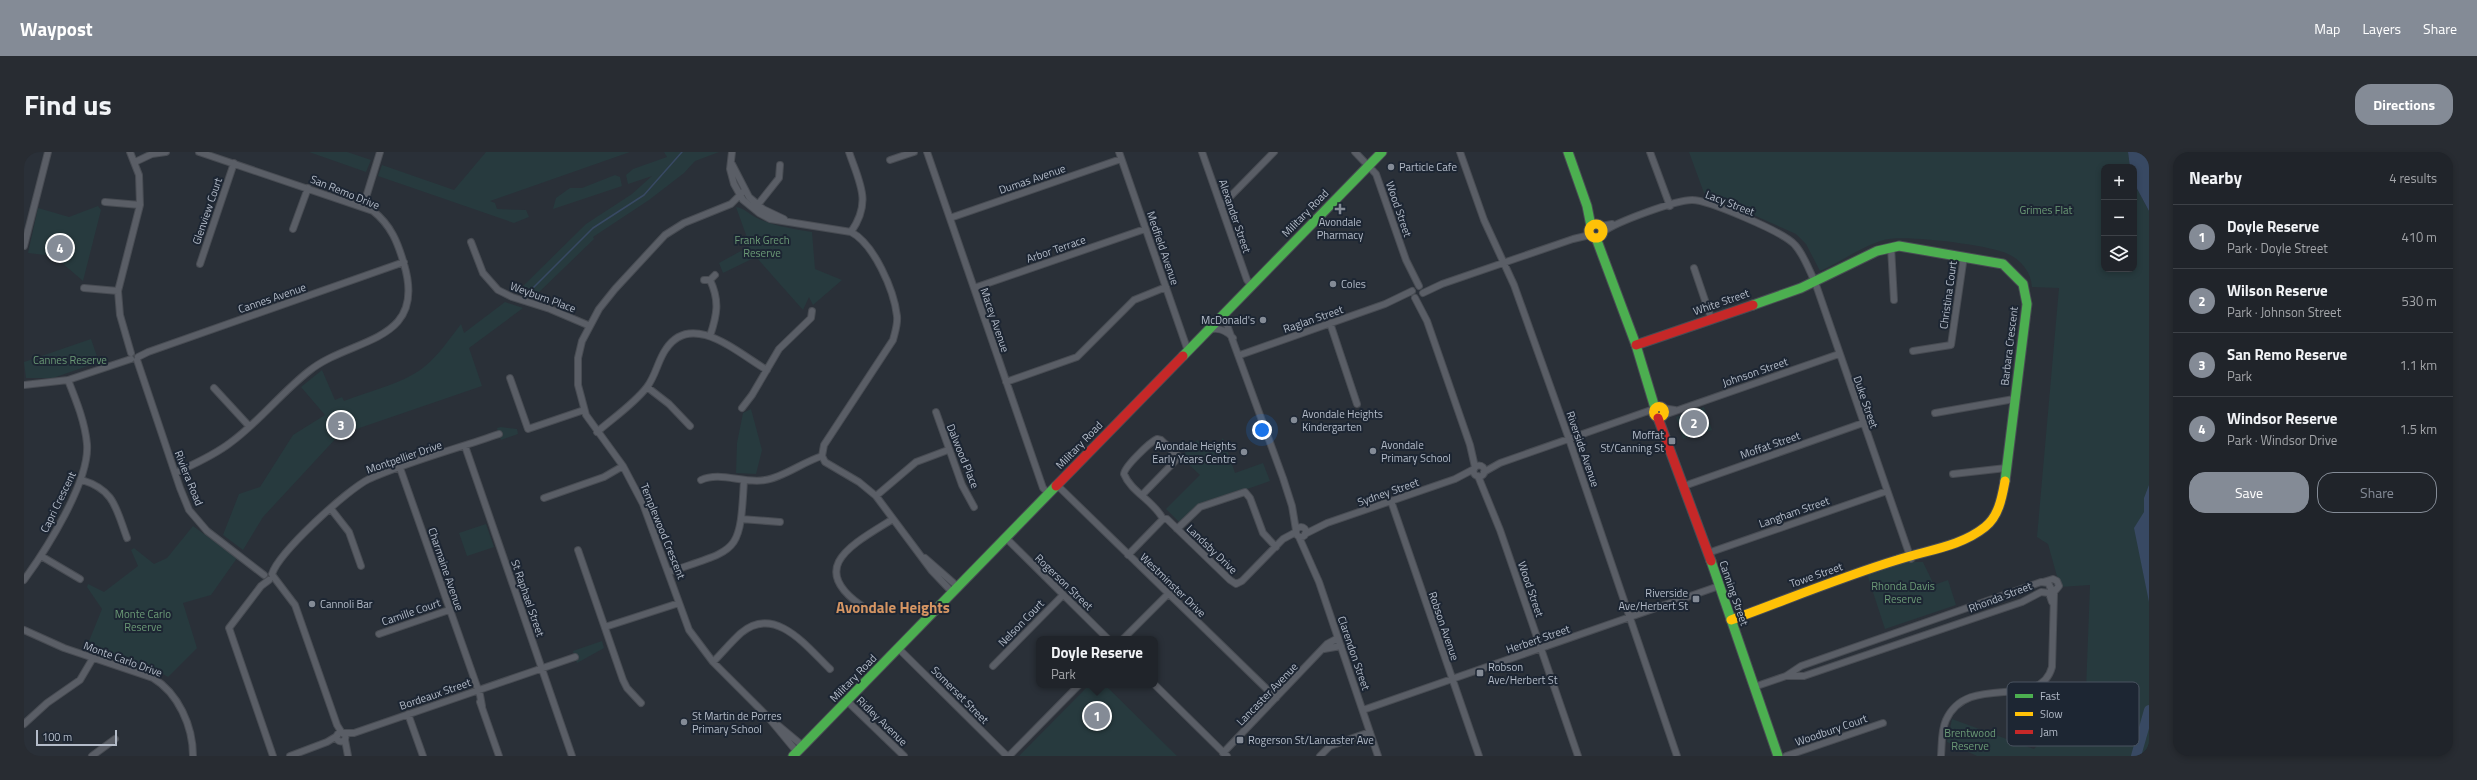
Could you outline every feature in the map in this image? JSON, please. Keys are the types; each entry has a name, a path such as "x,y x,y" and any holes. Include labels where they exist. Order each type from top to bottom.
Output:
{"street":[{"path":"24,246 48,152"},
{"name":"Riviera Road","path":"130,152 135,162 141,188 140,205 118,291 120,315 175,474 187,506 198,522 279,584 295,605 347,753"},
{"path":"135,162 152,154 166,152"},
{"name":"San Remo Drive","path":"175,474 219,451 318,364 376,340 387,333 396,323 408,298 409,285 404,262 391,228 384,219 363,207 199,152"},
{"path":"363,207 380,152"},
{"path":"732,152 732,164 741,194 756,207 785,220 851,232 859,237 879,263 894,303 897,316 893,340 824,445 822,456 825,462 859,482 876,496 932,571 955,589"},
{"path":"849,152 862,190 864,204 860,218 851,232"},
{"path":"890,160 914,152"},
{"name":"Macey Avenue","path":"927,152 1043,488 1048,493"},
{"name":"Medfield Avenue","path":"1119,152 1188,350"},
{"name":"Alexander Street","path":"1202,152 1247,280 1251,285"},
{"path":"1221,206 1274,152"},
{"name":"Wood Street","path":"1355,152 1376,174 1578,756"},
{"name":"Military Road","path":"798,751 1382,152"},
{"name":"Riverside Avenue","path":"1460,152 1484,220 1514,286 1569,439 1629,619 1677,756"},
{"name":"Canning Street","path":"1568,152 1778,756"},
{"path":"1650,152 1670,206"},
{"name":"Dumas Avenue","path":"950,218 1121,159"},
{"name":"Glenview Court","path":"200,264 234,164"},
{"path":"756,207 780,174 780,165"},
{"path":"780,174 788,172"},
{"path":"293,229 308,188"},
{"name":"Templewood Crescent","path":"741,194 720,208 679,226 661,238 604,302 582,341 577,369 578,385 584,410 597,432 623,466 643,504 689,630 713,662 768,717 798,751"},
{"name":"Lacy Street","path":"1596,231 1690,200 1703,203 1779,234 1795,244 1800,253"},
{"path":"105,202 140,205"},
{"name":"Arbor Terrace","path":"974,288 1145,230"},
{"name":"Raglan Street","path":"1240,355 1417,292 1596,231"},
{"name":"Weyburn Place","path":"471,242 483,273 498,290 512,298 550,309 590,326"},
{"path":"1891,247 1894,300"},
{"name":"Barbara Crescent","path":"1815,282 1877,251 1891,247 1912,248 2003,264 2010,269 2023,284 2027,304 2001,502 1992,522 1977,533 1911,559"},
{"name":"Duke Street","path":"1800,253 1815,282 1911,559"},
{"name":"Christina Court","path":"1913,351 1951,345 1964,256"},
{"name":"Cannes Avenue","path":"24,385 68,380 404,262"},
{"path":"1694,268 1711,318"},
{"path":"710,336 716,318 718,305 707,280 715,275"},
{"name":"White Street","path":"1636,345 1815,282"},
{"path":"1006,382 1076,357 1134,300 1166,287"},
{"path":"84,288 118,291"},
{"name":"Clarendon Street","path":"1223,314 1240,355 1378,756"},
{"path":"739,399 744,405 784,344 813,317"},
{"path":"1330,323 1357,404"},
{"path":"1206,332 1215,328 1222,330 1230,334 1235,341"},
{"path":"597,432 647,386 664,352 676,338 693,332 710,336 767,370"},
{"name":"Johnson Street","path":"1659,412 1677,410 1839,354"},
{"path":"510,378 528,429 584,410"},
{"name":"Capri Crescent","path":"24,580 41,556 82,480 87,445 83,423 68,380"},
{"path":"647,386 669,404 690,426"},
{"path":"214,388 249,426"},
{"path":"1935,413 2014,399"},
{"name":"Dalwood Place","path":"936,412 948,450 962,485 974,507"},
{"name":"Sydney Street","path":"1300,533 1639,415 1659,412"},
{"name":"Moffat Street","path":"1684,486 1863,423"},
{"name":"Montpellier Drive","path":"273,756 229,628 299,536 367,480 499,434"},
{"path":"1128,555 1162,519 1156,509 1142,495 1125,478 1124,471 1152,442 1157,439 1161,440 1179,457 1142,495"},
{"name":"St Raphael Street","path":"466,446 572,756"},
{"path":"876,496 916,462 948,450"},
{"path":"701,480 709,476 762,481 773,478 800,464 822,456"},
{"path":"544,498 604,477 623,466"},
{"name":"Charmaine Avenue","path":"400,468 499,756"},
{"path":"1953,474 2006,468"},
{"path":"709,469 709,476"},
{"path":"82,480 96,484 109,495 127,538"},
{"path":"669,572 726,551 737,539 742,519 744,480"},
{"name":"Westminster Drive","path":"1057,485 1276,698"},
{"name":"Langham Street","path":"1708,553 1887,491"},
{"path":"1178,529 1200,507 1246,492 1250,498 1263,533 1276,547"},
{"name":"Robson Avenue","path":"1391,502 1479,756"},
{"path":"331,510 346,527 361,566"},
{"path":"742,519 780,522"},
{"path":"868,610 850,598 840,587 836,573 838,560 849,547 893,519"},
{"name":"Landsby Drive","path":"1162,519 1167,519 1230,580 1236,584 1283,539 1300,533"},
{"name":"Rogerson Street","path":"1006,538 1105,636"},
{"path":"578,550 625,684 641,703"},
{"path":"41,556 80,579"},
{"name":"Towe Street","path":"1731,620 1899,559 1911,559"},
{"name":"Rhonda Street","path":"1754,687 1786,676 1801,666 2041,582 2050,584 2054,592 2054,609"},
{"name":"Herbert Street","path":"1363,710 1629,619 1719,586"},
{"name":"Rhonda Street","path":"1786,676 1804,676 2022,602 2041,592 2049,593 2054,609"},
{"path":"1127,636 1168,594"},
{"name":"Nelson Court","path":"993,666 1063,595"},
{"path":"605,628 679,603"},
{"path":"2045,682 2050,676 2052,667 2054,609"},
{"name":"Camille Court","path":"379,634 449,610"},
{"path":"713,662 742,633 752,626 764,623 779,625 792,632 830,669"},
{"name":"Monte Carlo Drive","path":"24,630 93,658 153,678 171,692 180,707 191,739 193,756"},
{"name":"Lancaster Avenue","path":"1225,754 1327,644 1338,638"},
{"path":"1324,649 1341,646"},
{"name":"Somerset Street","path":"898,648 1008,756"},
{"name":"Bordeaux Street","path":"290,756 476,690 575,657"},
{"path":"24,724 47,703 80,680 93,658"},
{"path":"1008,756 1076,688"},
{"path":"1158,688 1225,754"},
{"path":"1941,756 1946,721 1958,704 1978,694 2007,691"},
{"name":"Ridley Avenue","path":"847,701 904,756"},
{"path":"408,714 423,756"},
{"name":"Woodbury Court","path":"1786,756 1883,723"},
{"path":"1320,756 1330,746 1370,732"},
{"path":"92,756 115,739"}],"green space":[{"path":"309,152 347,152 371,160 366,172"},
{"path":"486,152 630,152 490,201 495,203 497,209 526,210 529,217 514,223 378,176 382,165 454,190"},
{"path":"664,152 719,152 695,161 684,173 649,200 593,237 594,239 535,296 519,290 586,224 632,194 652,176 628,184 626,175 633,169 667,157"},
{"path":"1689,152 2128,152 2130,164 2101,164 2101,272 2137,272 2137,189 2149,211 2149,756 1977,756 1947,742 1952,719 2007,739 2007,746 2026,746 2034,749 2037,746 2139,746 2139,682 2086,682 2090,585 2060,587 2048,544 2037,537 2059,288 2032,287 2030,276 2024,267 2021,263 2008,254 1984,247 1926,239 1908,238 1884,240 1868,246 1820,271 1806,244 1796,234 1704,193"},
{"path":"615,175 620,177 622,186 553,209 556,198 570,188 582,188"},
{"path":"98,206 101,210 83,281 54,256 28,253 38,208 69,217"},
{"name":"Frank Grech Reserve","path":"736,207 741,208 768,223 812,232 815,269 842,280 813,305 809,297 803,310 756,257 723,273 719,263 750,246"},
{"path":"505,302 523,308 469,348 482,386 339,435 263,517 243,550 223,535 239,494 260,487 293,435 325,415 301,387 322,370 335,400 342,397 344,401 396,382 412,375 427,365 461,324 464,333"},
{"name":"Cannes Reserve","path":"91,339 99,362 53,378 26,378 24,362"},
{"path":"1704,407 1712,430 1683,439 1676,417"},
{"path":"751,409 762,450 756,474 736,473 737,443 743,413"},
{"path":"497,428 517,429 518,434 501,440"},
{"path":"1223,438 1235,473 1263,463 1270,481 1199,506 1180,523 1166,509 1200,475 1181,457 1197,440 1210,453"},
{"path":"486,524 494,547 467,556 459,533"},
{"name":"Monte Carlo Reserve","path":"193,526 237,558 211,595 183,603 197,648 168,677 154,669 87,646 102,609 87,587 88,584 104,592 138,566 131,550 134,548 154,564 167,558"},
{"name":"Rhonda Davis Reserve","path":"1902,562 1923,562 1934,585 1948,580 1956,605 1885,629 1867,574"},
{"path":"602,641 604,648 577,663 573,651"},
{"path":"1086,688 1108,688 1177,756 1019,756"}],"water":[{"path":"2128,152 2149,152 2149,211 2137,189 2137,164 2130,164"},
{"path":"2149,485 2149,602 2134,528 2144,512 2144,498"}],"waterway":[{"path":"530,291 593,228 644,195 682,152"},
{"path":"2139,745 2149,710"},
{"path":"2136,756 2139,746"}],"traffic: fast":[{"path":"1183,356 1382,152"},
{"path":"1568,152 1587,206 1591,226"},
{"path":"1596,238 1636,345 1655,408"},
{"path":"1753,305 1801,288 1877,251 1899,246 2003,264 2023,284 2027,304 2005,481"},
{"path":"793,756 1056,486"},
{"path":"1711,561 1778,756"}],"traffic: slow":[{"path":"1596,224 1601,226 1603,231 1601,236 1596,238 1591,236 1589,231 1591,226 1596,224"},
{"path":"1659,406 1663,408 1665,412 1663,416 1659,418 1655,416 1653,412 1655,408 1659,406"},
{"path":"1731,620 1855,574 1954,544 1975,534 1990,523 1997,512 2005,481"}],"traffic: jam":[{"path":"1636,345 1753,305"},
{"path":"1056,486 1183,356"},
{"path":"1658,418 1711,561"}],"place":[{"name":"Particle Cafe","path":"1391,167"},
{"name":"Avondale Pharmacy","path":"1340,209"},
{"name":"Windsor Reserve","path":"60,248"},
{"name":"Coles","path":"1333,284"},
{"name":"McDonald's","path":"1263,320"},
{"name":"Avondale Heights Kindergarten","path":"1294,420"},
{"name":"Wilson Reserve","path":"1694,423"},
{"name":"San Remo Reserve","path":"341,425"},
{"name":"Moffat St/Canning St","path":"1672,441"},
{"name":"Avondale Primary School","path":"1373,451"},
{"name":"Avondale Heights Early Years Centre","path":"1244,452"},
{"name":"Riverside Ave/Herbert St","path":"1696,599"},
{"name":"Cannoli Bar","path":"312,604"},
{"name":"Robson Ave/Herbert St","path":"1480,673"},
{"name":"Doyle Reserve","path":"1097,716"},
{"name":"St Martin de Porres Primary School","path":"684,722"},
{"name":"Rogerson St/Lancaster Ave","path":"1240,740"}],"district":[{"name":"Avondale Heights","path":"893,608"}],"park label":[{"name":"Grimes Flat","path":"2046,210"},
{"name":"Brentwood Reserve","path":"1970,739"}]}
